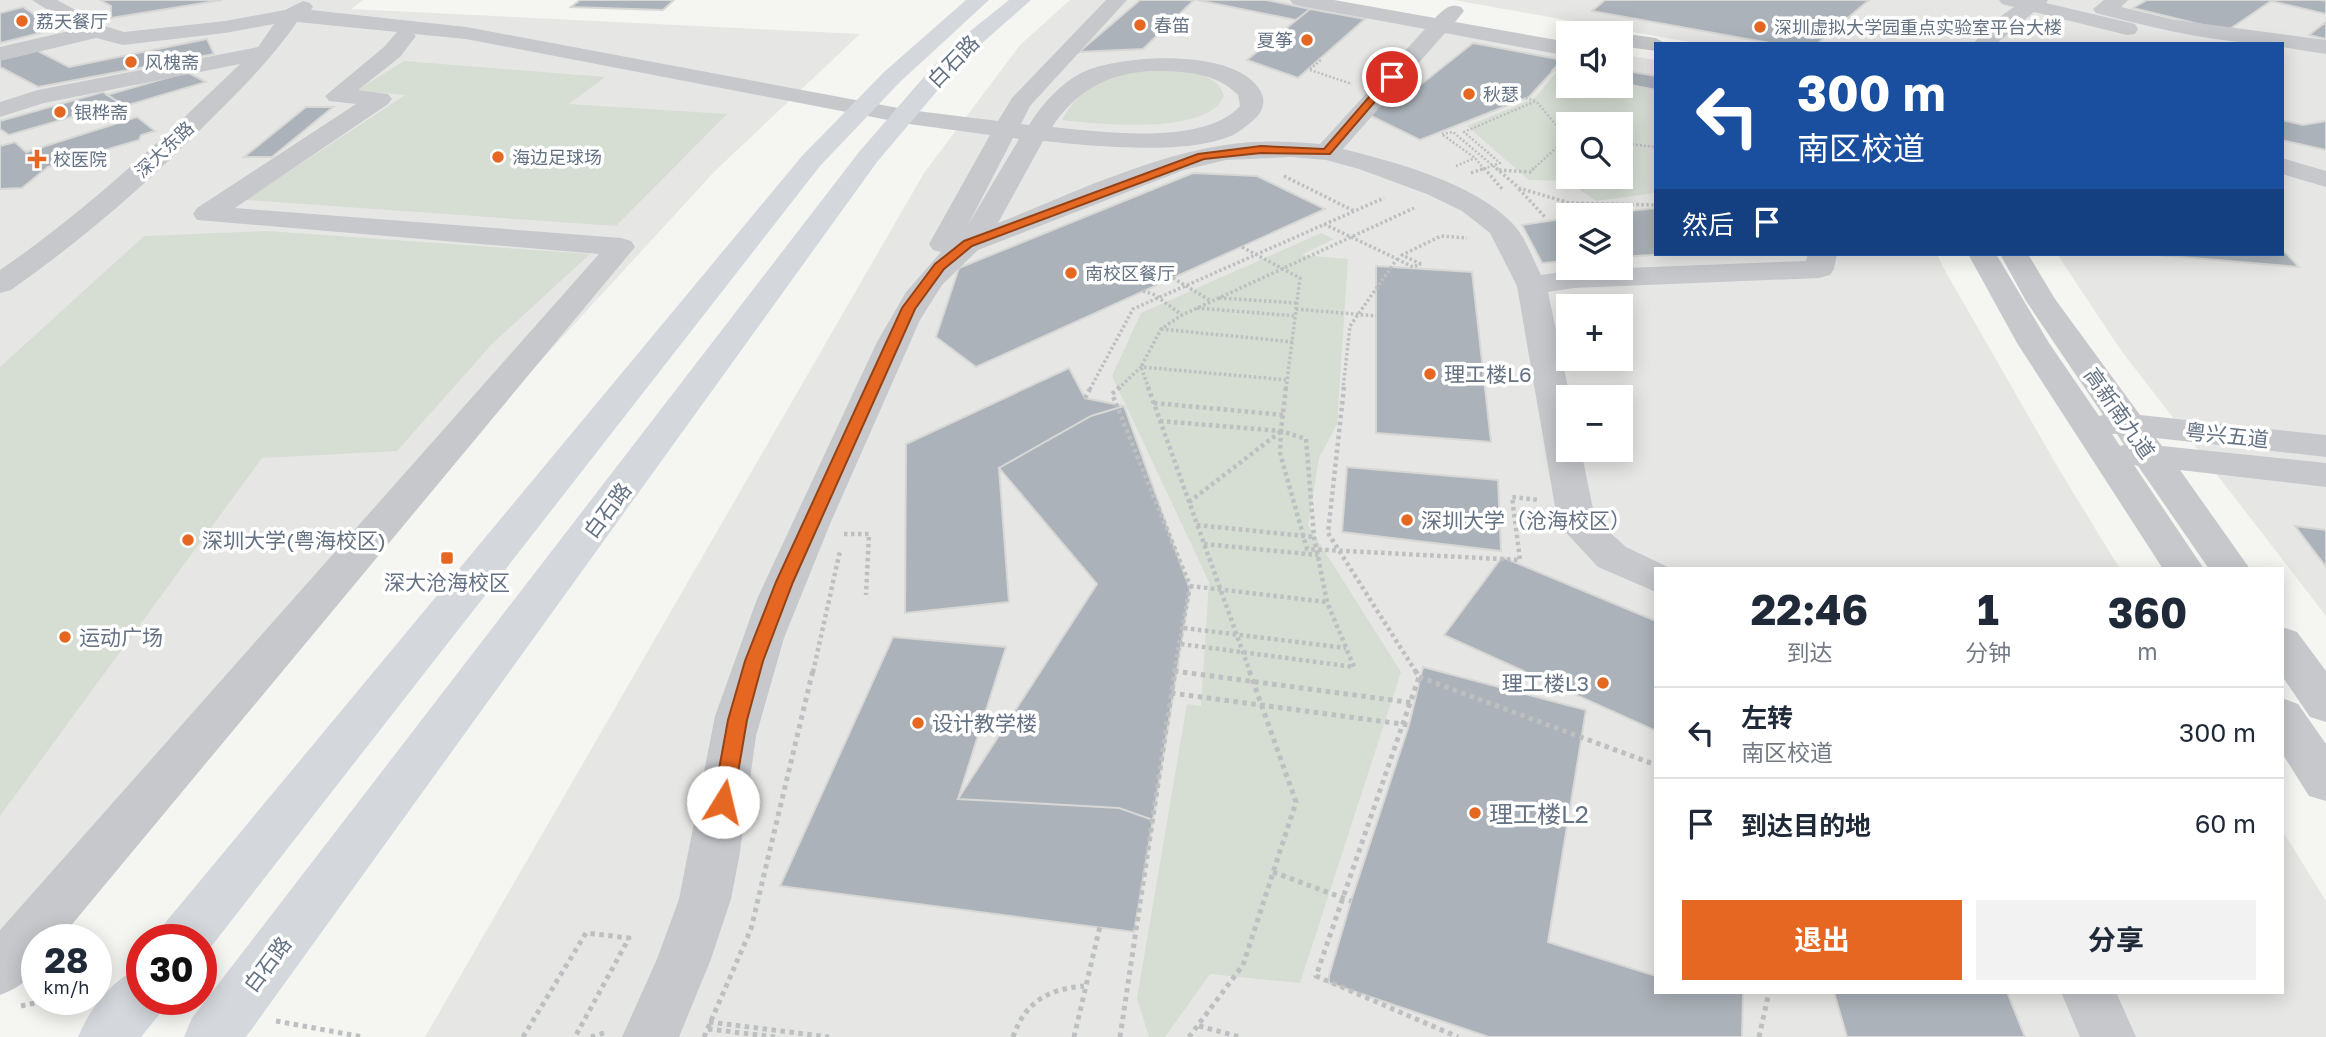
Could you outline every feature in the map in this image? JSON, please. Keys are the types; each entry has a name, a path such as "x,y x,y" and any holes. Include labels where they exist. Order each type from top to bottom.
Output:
{"main road":[{"name":"白石路","path":"197,924 811,161 880,86 979,0"},
{"name":"白石路","path":"212,1037 868,157 957,53 1021,0"},
{"path":"106,1037 126,1013"}],"street":[{"path":"42,0 97,31 122,39 225,27 291,15"},
{"path":"650,1037 688,953 709,879 737,720 754,661 784,582 908,308 1020,103 1117,0"},
{"path":"1300,0 1439,26 1556,38"},
{"path":"1409,0 1457,9 1556,35"},
{"path":"2118,0 2103,9 2258,42"},
{"path":"1986,42 2037,3"},
{"path":"2012,42 2037,3"},
{"path":"2037,3 2149,34 2205,42"},
{"path":"318,8 466,33 909,117 978,127 1028,132 1041,134 1163,140 1206,135 1224,130 1248,113 1252,106 1250,93 1226,76 1186,66 1126,67 1088,78 1064,95 1043,123 1037,134 991,213 968,244 940,267 908,308"},
{"name":"深大东路","path":"0,284 62,241 166,150 265,52 291,15 318,8"},
{"path":"1327,152 1376,94 1457,9"},
{"path":"0,54 97,31"},
{"path":"0,970 621,247 207,214 380,99 337,96 392,52 405,36"},
{"path":"1633,41 1654,45"},
{"path":"2284,46 2326,47"},
{"path":"2284,47 2326,59"},
{"path":"0,110 38,97 265,52"},
{"path":"1633,61 1654,65"},
{"path":"9,83 38,97"},
{"path":"968,244 1202,156 1261,149 1327,152 1368,163 1436,188 1472,205 1502,229 1532,286 1577,524 1612,558 1654,577"},
{"path":"2284,167 2326,179"},
{"path":"1532,286 1574,279 1819,269 1822,256"},
{"name":"高新南九道","path":"1983,256 2033,343 2183,567"},
{"name":"高新南九道","path":"2015,256 2041,301 2229,567"},
{"name":"粤兴五道","path":"2086,421 2326,446"},
{"name":"粤兴五道","path":"2106,451 2326,475"},
{"path":"2284,646 2326,705"},
{"path":"2284,719 2326,782"},
{"path":"2089,994 2108,1037"}],"path":[{"path":"1321,60 1310,70 1355,85"},
{"path":"1526,98 1536,101 1556,125"},
{"path":"1492,164 1500,163 1464,132 1536,101"},
{"path":"1507,194 1475,159 1441,134 1453,132 1483,156 1519,188 1545,217 1536,218"},
{"path":"1633,144 1654,147"},
{"path":"1498,170 1530,172 1556,148"},
{"path":"1277,173 1354,211"},
{"path":"1519,188 1569,203 1654,205"},
{"path":"1412,200 1422,205"},
{"path":"1085,398 1133,309 1324,224 1413,267 1421,264 1402,255 1441,236"},
{"path":"1466,229 1475,238"},
{"path":"1120,1037 1174,671 1190,586 1112,394 1141,367 1161,329 1182,315 1367,231"},
{"path":"1242,247 1300,278 1280,453 1307,549 1520,560 1512,497"},
{"path":"1397,259 1350,326 1328,533 1419,677 1654,764"},
{"path":"1173,278 1211,301"},
{"path":"1143,291 1155,295 1182,315"},
{"path":"1219,298 1376,316"},
{"path":"1196,308 1296,316"},
{"path":"1161,329 1293,342"},
{"path":"1141,367 1288,380"},
{"path":"1141,367 1296,802 1243,965 1189,1037"},
{"path":"1154,403 1284,415"},
{"path":"1160,421 1281,431 1306,439 1314,537 1327,601 1354,667 1181,644"},
{"path":"1189,502 1281,431"},
{"path":"704,1037 751,929 784,800 847,521"},
{"path":"1197,525 1314,537"},
{"path":"844,534 869,534 866,594"},
{"path":"1204,544 1319,555"},
{"path":"1190,586 1327,601"},
{"path":"1184,628 1346,648"},
{"path":"1174,671 1414,703"},
{"path":"1419,677 1316,976 1458,1037"},
{"path":"1171,693 1409,725"},
{"path":"1273,872 1351,901"},
{"path":"1074,1037 1100,926"},
{"path":"523,1037 586,933 629,938 575,1037"},
{"path":"1013,1037 1018,1018 1039,998 1066,987 1084,986"},
{"path":"1759,1037 1769,994"},
{"path":"17,1007 21,1006"},
{"path":"696,1027 705,1021 829,1037"},
{"path":"1199,1026 1240,1037"}],"shaded area":[{"name":"深圳大学(粤海校区)","path":"0,0 363,0 351,9 860,34 715,171 0,949"},
{"name":"深圳大学（沧海校区）","path":"1070,0 1328,0 1556,42 1556,98 1633,98 1633,56 1654,60 1654,256 1938,256 2060,471 2119,567 1654,567 1654,994 2284,994 2284,833 2326,901 2326,1037 425,1037 924,173 1020,45"},
{"path":"1454,0 2326,0 2326,616 2120,349 2058,256 2284,256 2284,42 1689,42 1633,32 1633,21 1571,21"},
{"name":"海边足球场","path":"404,61 605,77 569,104 727,114 616,226 246,200 405,95 357,90"},
{"path":"1168,69 1209,78 1221,88 1224,96 1214,109 1197,117 1175,122 1124,125 1062,120 1082,93 1094,85 1120,75"},
{"path":"1556,72 1556,98 1633,98 1633,85 1654,90 1654,193 1596,201 1579,189 1633,189 1633,112 1556,112 1556,181 1529,180 1467,126 1535,98"},
{"name":"运动广场","path":"268,231 590,254 493,343 397,451 262,458 0,816 0,367 144,236"},
{"path":"1321,233 1334,239 1301,255 1348,259 1337,424 1319,458 1308,525 1401,672 1300,983 1210,974 1165,1037 1149,1037 1137,998 1187,704 1201,706 1209,582 1112,376 1141,313"}],"building":[{"path":"100,0 222,0 111,18 111,6"},
{"path":"580,0 674,0 663,10 571,7"},
{"name":"春笛","path":"1140,0 1194,0 1143,49 1079,52"},
{"path":"1197,0 1266,0 1310,9 1296,20"},
{"name":"深圳虚拟大学园重点实验室平台大楼","path":"1605,0 1869,0 1819,42 1764,42 1592,11"},
{"path":"2147,0 2321,0 2326,1 2326,14 2271,1 2227,31 2133,8"},
{"name":"荔天餐厅","path":"23,7 56,29 0,43 0,13"},
{"name":"夏筝","path":"1310,9 1365,19 1298,78 1247,60"},
{"path":"2326,22 2326,39 2309,35"},
{"name":"风槐斋","path":"207,39 214,54 38,87 0,67 0,57 34,49 69,67"},
{"name":"秋瑟","path":"1473,43 1556,59 1556,68 1529,97 1420,140 1361,111 1414,90"},
{"name":"银桦斋","path":"187,72 206,82 125,106 107,95"},
{"path":"1633,72 1654,76 1654,90 1633,86"},
{"name":"银桦斋","path":"103,92 120,103 9,135 0,129 0,121"},
{"path":"306,107 333,107 272,157 244,157"},
{"name":"校医院","path":"137,117 155,131 141,135 139,140 48,167 22,188 0,189 0,146 15,142 26,152"},
{"path":"2284,120 2303,125 2326,121 2326,150 2284,140"},
{"name":"南校区餐厅","path":"1193,173 1257,176 1325,209 976,367 936,337 959,268"},
{"path":"1654,208 1654,255 1633,256 1633,210"},
{"path":"1556,220 1556,262 1542,263 1522,225"},
{"path":"2284,251 2299,267 2170,256 2284,256"},
{"name":"理工楼L6","path":"1376,266 1472,272 1491,442 1376,433"},
{"path":"1069,368 1085,398 1124,406 1091,416 999,468 1009,602 905,613 906,444"},
{"path":"1124,406 1190,590 1153,820 1119,808 958,799 1097,584 999,468 1091,416"},
{"path":"1347,467 1498,480 1501,551 1342,532"},
{"path":"2295,526 2326,530 2326,567"},
{"name":"理工楼L3","path":"1502,557 1654,620 1654,730 1444,635"},
{"name":"设计教学楼","path":"893,637 1006,647 958,799 1119,808 1153,820 1134,932 780,886"},
{"name":"理工楼L2","path":"1423,667 1586,710 1548,942 1654,975 1654,994 1743,994 1742,1037 1489,1037 1329,983 1351,901 1409,725"},
{"path":"1835,994 2008,994 2025,1037 1847,1037"}],"place":[{"name":"荔天餐厅","path":"22,21"},
{"name":"春笛","path":"1140,25"},
{"name":"深圳虚拟大学园重点实验室平台大楼","path":"1760,27"},
{"name":"夏筝","path":"1307,40"},
{"name":"风槐斋","path":"131,62"},
{"name":"秋瑟","path":"1469,94"},
{"name":"银桦斋","path":"60,112"},
{"name":"海边足球场","path":"498,157"},
{"name":"校医院","path":"37,159"},
{"name":"南校区餐厅","path":"1071,273"},
{"name":"理工楼L6","path":"1430,374"},
{"name":"深圳大学（沧海校区）","path":"1407,520"},
{"name":"深圳大学(粤海校区)","path":"188,540"},
{"name":"深大沧海校区","path":"447,558"},
{"name":"运动广场","path":"65,637"},
{"name":"理工楼L3","path":"1603,683"},
{"name":"设计教学楼","path":"918,723"},
{"name":"理工楼L2","path":"1475,813"}],"route":[{"path":"723,802 737,720 754,661 784,582 908,308 940,267 968,244 1175,164 1202,156 1261,149 1327,152 1392,77"}]}
